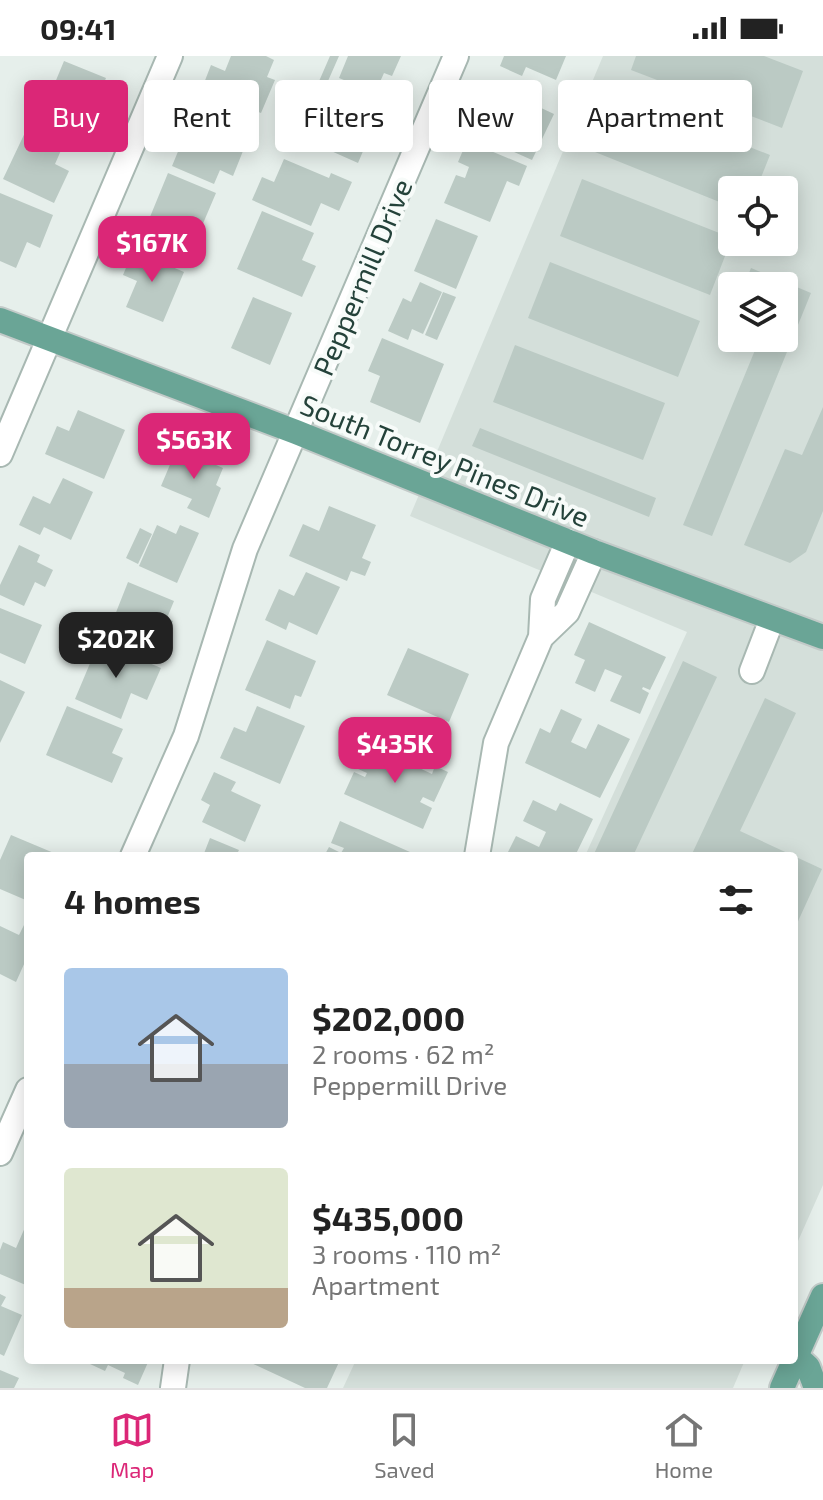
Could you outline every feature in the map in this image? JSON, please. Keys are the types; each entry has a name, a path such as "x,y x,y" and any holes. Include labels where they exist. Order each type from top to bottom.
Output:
{"main road":[{"name":"South Torrey Pines Drive","path":"0,320 296,432 594,552 823,637"},
{"path":"798,1350 823,1296"},
{"path":"798,1359 808,1367 816,1388"},
{"path":"782,1388 792,1364"}],"street":[{"path":"0,454 170,56"},
{"name":"Peppermill Drive","path":"135,852 186,736 245,549 456,56"},
{"path":"478,852 496,743 541,637 543,599 568,541"},
{"path":"541,637 567,612 594,552"},
{"path":"752,671 772,619"},
{"path":"0,1153 24,1099"},
{"path":"173,1388 176,1364"}],"shaded area":[{"path":"603,56 823,56 823,1185 798,1241 798,852 587,852 687,632 410,516 563,152 752,152 752,80 593,80"},
{"path":"354,1364 743,1364 733,1388 343,1388"}],"building":[{"path":"231,56 266,56 274,60 267,77 275,80 261,113 259,80 205,80 211,65 225,71"},
{"path":"330,56 339,56 328,80 320,80"},
{"path":"348,56 401,56 392,76 384,73 381,80 339,78"},
{"path":"504,56 566,56 556,80 526,67 522,76 500,66"},
{"path":"636,56 764,56 803,71 782,128 752,116 752,80 657,80 631,70"},
{"path":"64,61 106,78 105,80 56,80"},
{"path":"542,108 554,114 542,139"},
{"path":"24,135 24,152 60,152 55,164 69,171 54,203 3,179"},
{"path":"752,148 770,155 762,176 718,176 718,201 595,152 752,152"},
{"path":"178,152 243,152 233,176 220,170 214,184 172,166"},
{"path":"333,152 363,152 358,163"},
{"path":"462,152 493,152 527,166 519,186 507,181 490,222 444,203 456,175 465,178 469,167 458,162"},
{"path":"514,152 536,152 532,160"},
{"path":"284,159 329,178 331,173 352,182 339,211 321,203 311,226 252,200 262,177 274,182"},
{"path":"168,173 216,193 190,254 143,234"},
{"path":"582,179 718,232 718,256 725,256 710,295 560,236"},
{"path":"0,193 53,215 40,248 27,242 16,268 0,261"},
{"path":"262,211 314,233 302,260 316,266 302,297 237,269"},
{"path":"436,219 478,236 456,289 414,271"},
{"path":"136,244 159,254 156,260 184,272 163,322 126,307 137,281 123,275"},
{"path":"550,262 700,321 678,377 528,318"},
{"path":"420,282 442,292 423,334 412,329 408,340 388,331 403,298 411,302"},
{"path":"798,288 811,293 798,325"},
{"path":"443,292 456,297 437,340 425,335"},
{"path":"253,297 292,313 270,365 231,348"},
{"path":"382,338 444,364 420,423 370,402 380,376 368,371"},
{"path":"515,345 665,403 643,460 493,402"},
{"path":"754,352 787,352 712,536 683,525"},
{"path":"823,407 823,511 806,552 790,563 744,545 785,449 802,455"},
{"path":"78,410 125,430 104,479 45,454 57,426 69,431"},
{"path":"480,428 656,498 649,517 472,446"},
{"path":"177,448 223,468 216,485 221,488 209,518 187,508 192,499 161,486"},
{"path":"63,478 93,492 71,540 44,527 40,535 19,525 33,496 50,504"},
{"path":"329,506 376,525 362,558 371,562 365,576 351,571 347,581 289,556 303,524 319,531"},
{"path":"157,525 176,534 180,525 199,533 177,583 139,566"},
{"path":"140,528 152,534 138,564 126,558"},
{"path":"19,545 40,555 37,562 53,570 45,587 35,582 24,606 0,595 0,585"},
{"path":"306,572 340,587 317,635 289,622 286,630 265,620 279,589 294,596"},
{"path":"128,582 174,601 167,618 173,621 160,651 139,642 143,632 113,620"},
{"path":"0,608 42,625 25,664 0,653"},
{"path":"589,622 666,657 650,690 642,689 649,693 640,714 610,701 622,676 605,669 595,692 575,683 585,660 574,655"},
{"path":"267,640 316,661 301,697 295,695 290,709 245,690"},
{"path":"99,642 161,668 147,700 131,693 121,719 75,699"},
{"path":"408,648 469,674 449,722 387,695"},
{"path":"683,661 717,677 635,852 595,852"},
{"path":"0,680 25,692 0,743"},
{"path":"765,698 796,713 740,831 785,852 693,852"},
{"path":"67,706 123,729 112,753 123,758 112,783 46,755"},
{"path":"257,706 305,726 280,784 220,758 234,727 246,732"},
{"path":"561,709 582,719 571,742 586,749 598,724 630,739 600,798 525,763 540,728 550,733"},
{"path":"371,736 385,742 381,750 432,774 435,766 448,772 434,802 423,797 420,802 432,808 423,829 344,794 354,772 365,777 367,773 356,768"},
{"path":"214,772 236,782 231,791 261,805 245,842 202,822 210,805 201,800"},
{"path":"533,800 556,811 560,803 593,819 577,852 508,852 516,836 539,847 546,832 523,821"},
{"path":"340,821 410,852 342,852 344,848 331,843"},
{"path":"11,835 51,852 24,852 24,899 0,889 0,860"},
{"path":"210,838 239,850 238,852 205,852"},
{"path":"798,858 822,869 798,921"},
{"path":"24,925 24,964 16,982 0,974 0,926 19,935"},
{"path":"24,1230 24,1284 0,1274 3,1242 16,1248"},
{"path":"0,1294 6,1297 1,1306 22,1315 4,1356 0,1354"},
{"path":"90,1364 147,1364 138,1385 123,1378 125,1373 108,1365 105,1371"},
{"path":"254,1364 338,1364 327,1388 305,1388"},
{"path":"0,1370 19,1378 14,1388 0,1388"}]}
